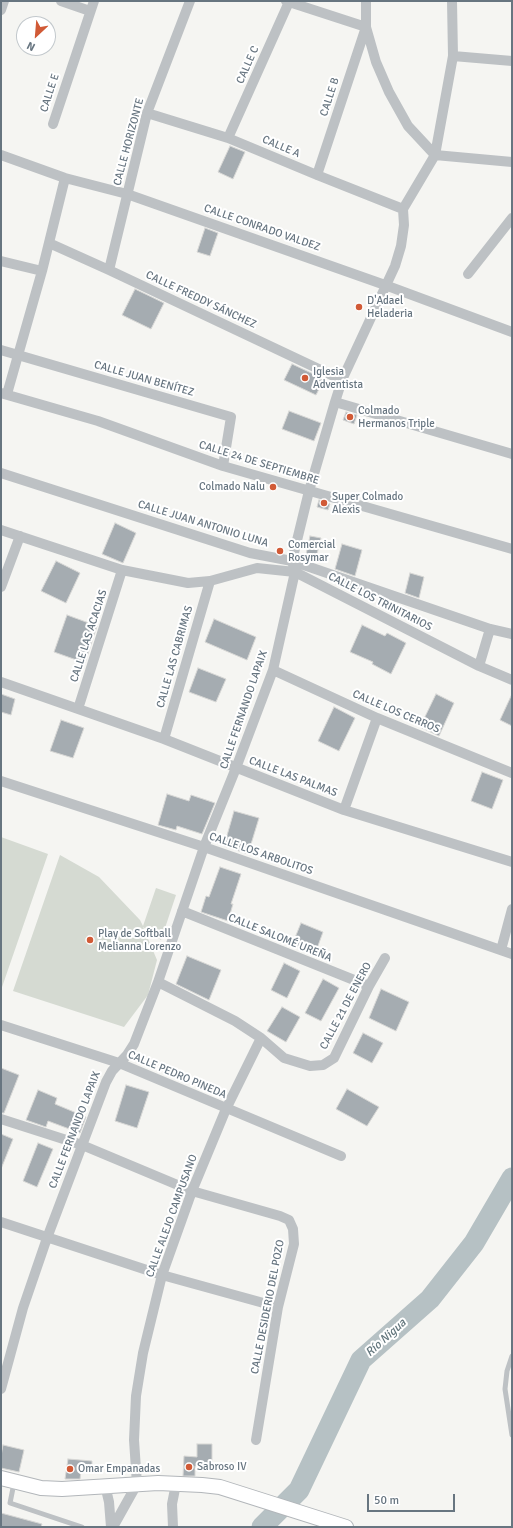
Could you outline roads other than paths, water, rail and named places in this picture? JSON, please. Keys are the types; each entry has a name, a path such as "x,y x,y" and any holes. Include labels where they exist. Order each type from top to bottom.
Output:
{"main road":[{"path":"1,1478 41,1488 62,1489 137,1484 176,1484 220,1487 346,1527"}],"street":[{"path":"1,10 4,1"},
{"path":"60,1 92,6"},
{"name":"CALLE HORIZONTE","path":"109,270 147,113 190,1"},
{"path":"366,1 366,27 376,62 389,92 408,126 435,155 512,162"},
{"name":"CALLE FERNANDO LAPAIX","path":"1,1389 23,1308 47,1238 82,1145 106,1082 112,1071 127,1056 134,1044 158,982 204,847 273,670 295,572 292,561 309,491 334,402 342,380 395,266 401,246 404,225 404,209 435,155 453,56 452,1"},
{"path":"287,2 366,27"},
{"name":"CALLE C","path":"228,138 287,2"},
{"name":"CALLE E","path":"53,124 92,6"},
{"name":"CALLE B","path":"317,175 366,27"},
{"path":"453,56 512,61"},
{"name":"CALLE A","path":"147,113 228,138 404,209"},
{"name":"CALLE CONRADO VALDEZ","path":"1,155 65,178 127,194 386,285 512,332"},
{"path":"4,393 19,355 65,178"},
{"path":"468,274 512,218"},
{"name":"CALLE FREDDY SÁNCHEZ","path":"49,243 342,380"},
{"path":"1,261 42,271"},
{"name":"CALLE JUAN BENÍTEZ","path":"1,350 231,417 223,466"},
{"name":"CALLE 24 DE SEPTIEMBRE","path":"4,393 98,421 223,466 512,548"},
{"path":"334,402 512,454"},
{"name":"CALLE JUAN ANTONIO LUNA","path":"1,473 250,553 292,561 490,629 512,634"},
{"name":"CALLE LOS TRINITARIOS","path":"1,530 122,570 188,583 210,581 257,568 295,572 479,666 512,680"},
{"path":"1,587 20,536"},
{"name":"CALLE LAS ACACIAS","path":"78,709 122,570"},
{"name":"CALLE LAS CABRIMAS","path":"164,739 210,581"},
{"path":"479,666 490,629"},
{"name":"CALLE LOS CERROS","path":"273,670 377,718 512,773"},
{"name":"CALLE LAS PALMAS","path":"1,682 164,739 344,810 512,862"},
{"path":"344,810 377,718"},
{"name":"CALLE LOS ARBOLITOS","path":"1,780 204,847 512,954"},
{"path":"501,950 512,909"},
{"name":"CALLE SALOMÉ UREÑA","path":"182,911 369,986"},
{"name":"CALLE 21 DE ENERO","path":"158,982 236,1021 261,1038 284,1058 310,1066 323,1065 334,1058 369,986 385,958"},
{"name":"CALLE PEDRO PINEDA","path":"1,1025 119,1063 341,1156"},
{"name":"CALLE ALEJO CAMPUSANO","path":"137,1484 134,1440 136,1396 143,1353 162,1275 192,1191 226,1109 261,1038"},
{"name":"CALLE DESIDERIO DEL POZO","path":"1,1120 82,1145 192,1191 280,1216 289,1220 293,1228 294,1244 278,1307 256,1440"},
{"path":"1,1222 162,1275 278,1307"},
{"path":"112,1527 137,1484"},
{"path":"173,1527 172,1504 176,1484"},
{"path":"106,1486 110,1502 112,1527"}],"lane":[{"path":"512,1356 507,1371 505,1389 512,1435"},
{"path":"14,1482 10,1503 82,1527"}],"waterway":[{"name":"Río Nigua","path":"262,1527 299,1490 361,1360 430,1299 474,1243 512,1178"}],"place":[{"name":"D'Adael Heladeria","path":"359,307"},
{"name":"Iglesia Adventista","path":"305,378"},
{"name":"Colmado Hermanos Triple","path":"350,417"},
{"name":"Colmado Nalu","path":"273,487"},
{"name":"Super Colmado Alexis","path":"324,503"},
{"name":"Comercial Rosymar","path":"280,551"},
{"name":"Play de Softball Melianna Lorenzo","path":"90,940"},
{"name":"Sabroso IV","path":"189,1467"},
{"name":"Omar Empanadas","path":"70,1469"}]}
